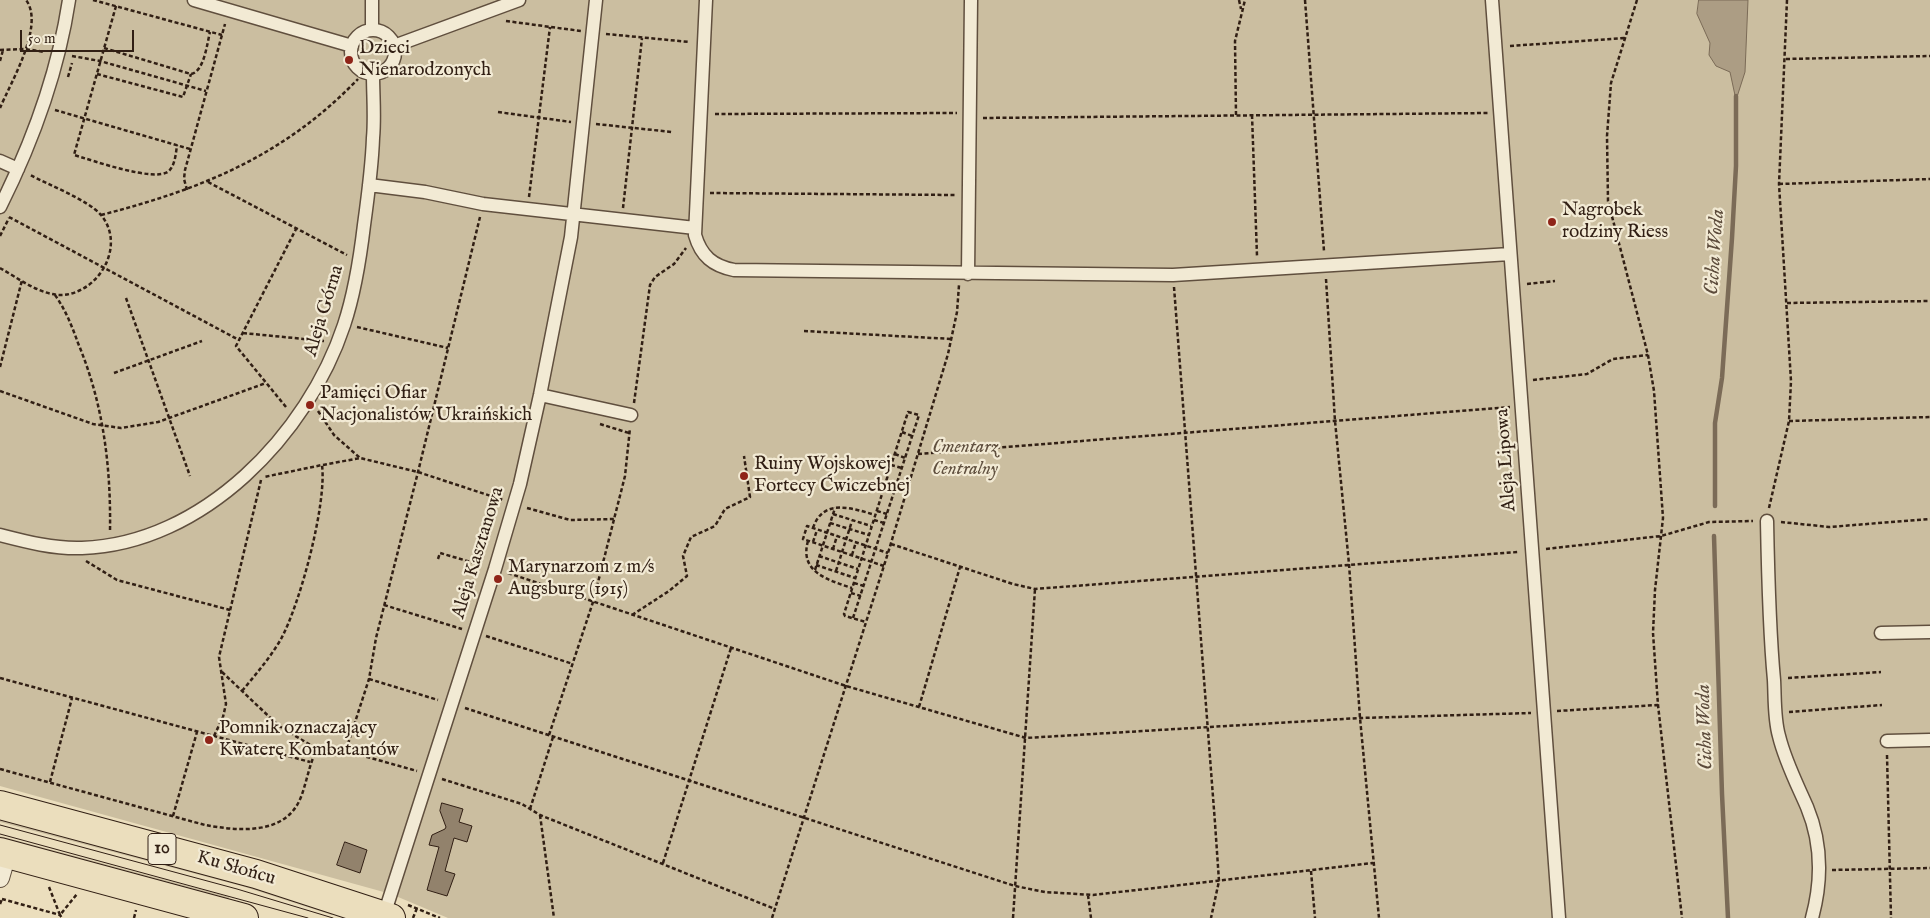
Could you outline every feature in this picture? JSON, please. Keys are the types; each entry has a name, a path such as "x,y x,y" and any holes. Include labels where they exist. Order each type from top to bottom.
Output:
{"main road":[{"name":"Ku Słońcu","path":"0,806 387,911"},
{"name":"10","path":"2,862 244,918"}],"street":[{"path":"2,211 44,107 59,54 69,0"},
{"path":"194,0 352,46 360,34 372,30 384,33 391,39 394,46 394,57 391,65 384,71 369,73"},
{"path":"372,0 372,30"},
{"path":"394,46 519,0"},
{"name":"Aleja Kasztanowa","path":"387,911 515,504 540,394 571,237 596,0"},
{"path":"706,0 695,230 700,249 717,266 734,270 1173,275 1510,254"},
{"path":"963,274 969,195 971,0"},
{"name":"Aleja Lipowa","path":"1492,0 1559,918"},
{"name":"Aleja Górna","path":"0,535 41,545 82,548 110,544 142,536 169,526 212,501 249,472 278,442 296,418 310,398 338,343 356,284 360,261 374,137 369,73 360,69 353,61 352,46"},
{"path":"0,161 18,169"},
{"path":"369,185 425,192 483,204 621,219 695,230"},
{"path":"540,394 631,415"},
{"path":"1767,521 1768,619 1778,736 1789,767 1808,809 1817,841 1820,870 1817,898 1812,918"},
{"path":"1881,634 1930,632"},
{"path":"1887,741 1930,740"}],"path":[{"path":"0,108 26,48 32,17 31,7 26,0"},
{"path":"93,0 222,35"},
{"path":"1239,0 1242,11"},
{"path":"1236,116 1235,42 1244,0"},
{"path":"1305,0 1335,421 1379,918"},
{"path":"1637,0 1611,83 1607,136 1608,201 1648,355 1654,401 1663,518 1653,633 1658,704 1682,918"},
{"path":"1767,521 1789,421 1791,381 1779,184 1786,59 1787,0"},
{"path":"116,6 74,155 157,176 164,174 172,167 178,145"},
{"path":"187,190 184,174 228,10"},
{"path":"528,209 550,27"},
{"path":"104,48 196,74 200,69 210,32"},
{"path":"621,219 642,38"},
{"path":"1495,48 1625,38"},
{"path":"0,61 2,50 26,48 100,61 206,91"},
{"path":"1786,59 1930,56"},
{"path":"101,215 158,200 187,190 208,182 256,158 289,137 369,73"},
{"path":"97,74 183,97 192,74"},
{"path":"44,107 190,149"},
{"path":"700,114 1236,116 1499,113"},
{"path":"1252,115 1258,270"},
{"path":"0,268 22,280 55,294 63,295 81,290 95,281 105,267 110,251 110,236 101,215 89,205 18,169"},
{"path":"1779,184 1930,179"},
{"path":"208,182 360,261"},
{"path":"697,193 969,195"},
{"path":"346,751 369,679 376,638 483,204"},
{"path":"2,211 239,340"},
{"path":"296,228 236,346 296,418"},
{"path":"530,809 594,602 624,476 650,285 655,277 678,260 695,230"},
{"path":"772,918 891,544 953,339 963,274"},
{"path":"1173,275 1219,881 1211,918"},
{"path":"0,366 22,280"},
{"path":"1512,285 1555,281"},
{"path":"55,294 72,327 83,355 104,426 110,481 110,544"},
{"path":"126,298 190,476"},
{"path":"1787,303 1930,301"},
{"path":"345,324 448,348"},
{"path":"804,331 953,339"},
{"path":"243,332 338,343"},
{"path":"114,373 202,341"},
{"path":"1520,381 1588,374 1613,359 1648,355"},
{"path":"0,391 104,426 130,427 169,418 266,383"},
{"path":"310,398 334,435 360,458"},
{"path":"918,454 1522,406"},
{"path":"854,618 919,415 908,412 844,614 845,616 866,622"},
{"path":"1789,421 1930,417"},
{"path":"901,432 912,436"},
{"path":"894,454 905,458"},
{"path":"632,615 687,576 683,556 691,537 715,526 725,509 750,497 744,456"},
{"path":"214,736 223,717 226,704 219,657 262,477 360,458 418,472 570,520 614,519"},
{"path":"891,464 902,468"},
{"path":"242,691 271,655 287,627 292,613 310,552 323,490 322,465"},
{"path":"884,488 894,491"},
{"path":"813,528 818,516 822,512 835,508 857,510 875,515"},
{"path":"814,570 835,508"},
{"path":"876,510 887,514"},
{"path":"833,514 872,526"},
{"path":"891,544 1013,584 1035,589 1532,551 1661,536 1709,522 1767,521 1829,527 1930,519"},
{"path":"836,571 852,520"},
{"path":"874,520 884,523"},
{"path":"830,523 869,536"},
{"path":"884,566 803,539 808,526 888,552"},
{"path":"813,542 817,530"},
{"path":"833,549 837,536"},
{"path":"808,541 805,551 806,559 814,570 830,580 852,588"},
{"path":"852,555 856,542"},
{"path":"60,547 118,580 230,610"},
{"path":"438,559 440,553 495,569 846,686 1026,738 1360,718 1544,712 1658,704"},
{"path":"819,556 858,569"},
{"path":"816,565 855,578"},
{"path":"919,707 960,567"},
{"path":"854,583 864,586"},
{"path":"1013,918 1035,589"},
{"path":"851,593 861,596"},
{"path":"663,863 731,648"},
{"path":"221,671 279,726 317,749 346,751 516,802 540,815 775,909"},
{"path":"1774,679 1881,672"},
{"path":"0,678 310,762"},
{"path":"369,679 452,704 1015,886 1045,892 1088,895 1373,863"},
{"path":"50,782 72,698"},
{"path":"1776,713 1882,705"},
{"path":"172,816 197,732"},
{"path":"1887,741 1891,918"},
{"path":"0,768 172,816 238,830 264,828 292,812 297,805 310,762 317,749"},
{"path":"540,815 554,918"},
{"path":"1820,870 1930,868"},
{"path":"1311,871 1315,918"},
{"path":"47,884 61,916"},
{"path":"61,916 79,892"},
{"path":"1088,895 1091,918"},
{"path":"2,899 61,916"},
{"path":"134,918 137,908"},
{"path":"413,918 417,908"}],"green space":[{"name":"Cmentarz Centralny","path":"0,0 1930,0 1930,918 448,918 391,894 0,786"},
{"path":"0,813 335,907 332,915 245,887 0,822"},
{"path":"0,836 229,897 227,907 0,845"}],"shaded area":[{"path":"1699,0 1748,0 1745,72 1736,100 1730,72 1716,66 1709,55 1710,43 1697,14"}],"building":[{"path":"442,803 463,809 459,822 472,826 467,842 454,838 445,871 455,874 447,896 427,890 439,847 429,845 432,835 446,827 440,811"},
{"path":"345,842 367,850 360,873 337,865"}],"waterway":[{"name":"Cicha Woda","path":"1715,506 1715,423 1722,378 1732,238 1736,166 1736,96"},
{"name":"Cicha Woda","path":"1714,536 1728,918"}],"tram line":[{"path":"0,825 237,889 333,918"},
{"path":"0,834 308,918"}],"place":[{"name":"Dzieci Nienarodzonych","path":"349,60"},
{"name":"Nagrobek rodziny Riess","path":"1552,222"},
{"name":"Pamięci Ofiar Nacjonalistów Ukraińskich","path":"310,405"},
{"name":"Ruiny Wojskowej Fortecy Ćwiczebnej","path":"744,476"},
{"name":"Marynarzom z m/s Augsburg (1915)","path":"498,579"},
{"name":"Pomnik oznaczający Kwaterę Kombatantów","path":"209,740"}]}
